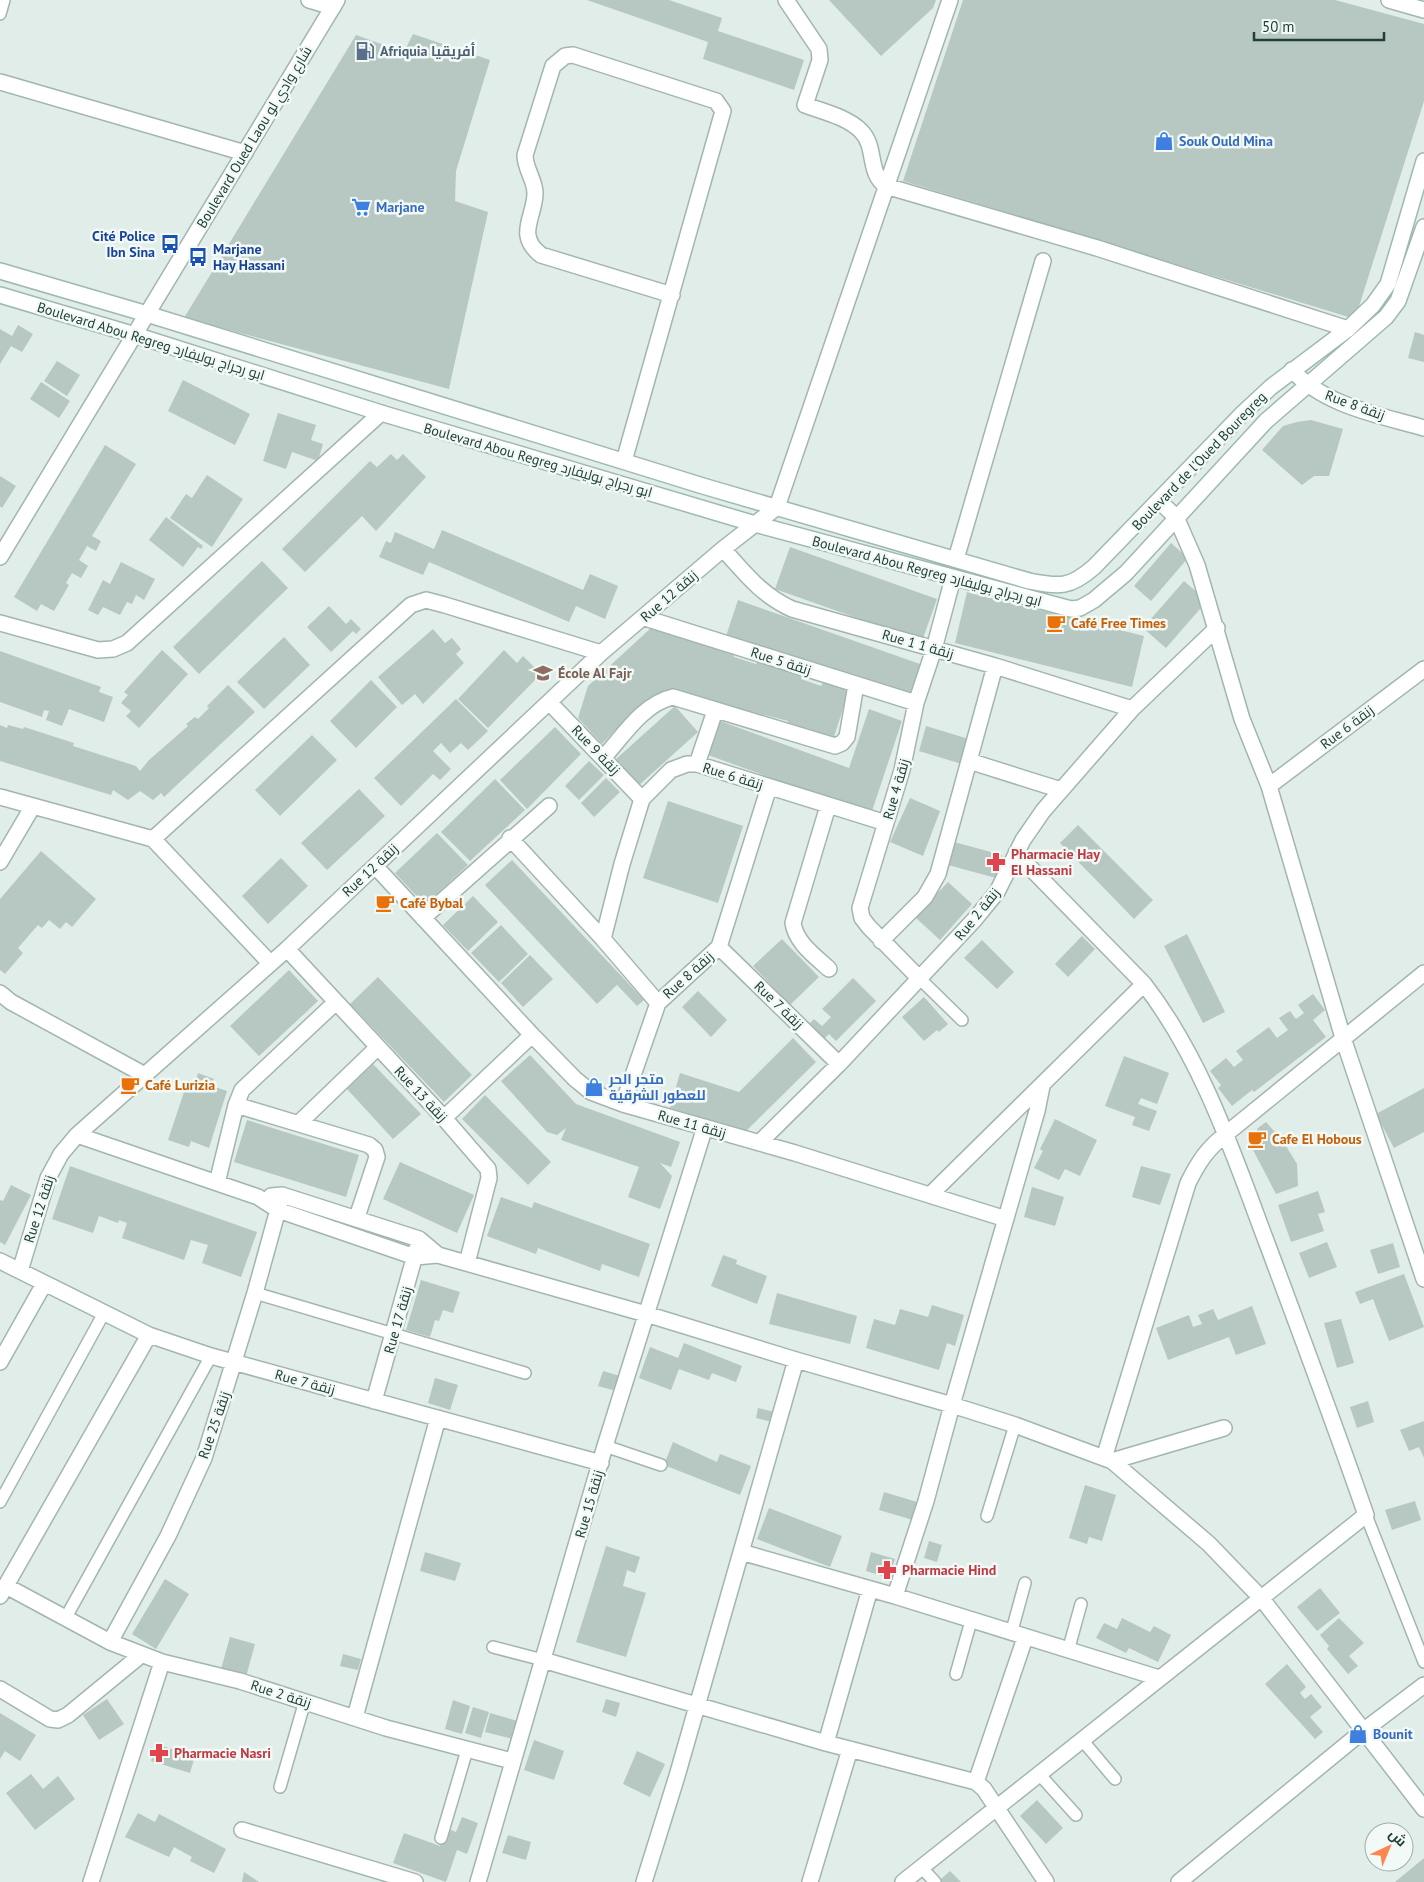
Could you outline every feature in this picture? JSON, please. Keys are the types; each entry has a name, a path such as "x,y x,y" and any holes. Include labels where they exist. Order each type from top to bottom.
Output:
{"street":[{"path":"0,14 4,0"},
{"path":"309,0 335,4"},
{"path":"786,0 819,49 820,60 805,105 851,122 861,131 870,145 874,172 886,186 1097,248 1348,329"},
{"path":"777,507 950,0"},
{"path":"1389,0 1424,10"},
{"name":"Boulevard Oued Laou شارع وادي لو","path":"0,557 335,4"},
{"path":"624,462 672,295 723,111 716,101 573,55 565,56 553,66 525,156 525,164 535,195 528,221 530,240 535,250 541,255 672,295"},
{"path":"0,82 245,152"},
{"name":"Boulevard de l'Oued Bouregreg","path":"1072,584 1082,578 1106,557 1203,453 1271,387 1348,329 1373,306 1388,284 1424,161"},
{"name":"Boulevard de l'Oued Bouregreg","path":"1080,608 1104,593 1126,573 1242,444 1286,401 1386,317 1398,301 1424,227"},
{"path":"956,559 1043,261"},
{"name":"Boulevard Abou Regreg ابو رجراج بوليفارد","path":"0,271 147,314 624,462 1029,581 1060,586 1072,584"},
{"name":"Boulevard Abou Regreg ابو رجراج بوليفارد","path":"0,295 135,335 381,413 755,524 1048,604 1080,608"},
{"name":"Rue 8 زنقة","path":"1292,370 1306,385 1341,402 1424,428"},
{"path":"419,424 430,402"},
{"path":"0,623 98,650 113,649 127,643 381,413"},
{"path":"1159,501 1176,518 1197,566 1217,628 1242,719 1269,786 1343,1038 1424,1279"},
{"name":"Rue 12 زنقة","path":"20,1271 48,1178 61,1154 76,1134 287,949 601,653 645,618 723,549 777,507"},
{"name":"Rue 1 زنقة 1","path":"723,549 772,600 792,609 995,666 1132,709"},
{"name":"Rue 4 زنقة","path":"920,979 881,941 862,918 860,908 902,770 916,703 934,649 953,578"},
{"path":"153,839 410,605 426,600 601,653"},
{"name":"Rue 5 زنقة","path":"645,618 916,703"},
{"name":"Rue 2 زنقة","path":"759,1142 839,1064 920,979 997,892 1030,828 1061,790 1132,709 1217,628"},
{"path":"881,941 925,896 935,880 995,666"},
{"name":"Rue 6 زنقة","path":"1269,786 1424,669"},
{"path":"604,757 652,706 662,699 673,697 835,746 847,738 856,685"},
{"name":"Rue 9 زنقة","path":"549,702 604,757 642,799"},
{"path":"697,764 715,711"},
{"path":"969,760 1061,790"},
{"name":"Rue 6 زنقة","path":"603,939 622,864 642,799 670,770 687,764 697,764 886,823"},
{"name":"Rue 8 زنقة","path":"623,1104 658,1003 719,947 769,787"},
{"path":"0,797 153,839 270,963"},
{"path":"0,862 33,806"},
{"path":"424,918 510,838 549,806"},
{"path":"828,806 793,923 794,933 799,940 829,969"},
{"path":"510,838 603,939 658,1003"},
{"path":"1016,853 1144,984 1162,1008 1186,1049 1226,1134 1366,1515 1424,1662"},
{"name":"Rue 11 زنقة","path":"375,866 575,1080 592,1092 623,1104 759,1142 931,1194 1006,1219"},
{"name":"Rue 7 زنقة","path":"719,947 839,1064"},
{"name":"Rue 13 زنقة","path":"287,949 444,1118 488,1169 489,1178 467,1263"},
{"path":"1108,1460 1188,1183 1207,1150 1424,973"},
{"path":"920,979 962,1020"},
{"path":"931,1194 1144,984"},
{"path":"4,999 143,1074"},
{"path":"217,1183 236,1104 250,1081 336,1002"},
{"path":"444,1118 532,1035"},
{"path":"298,1122 378,1047"},
{"path":"895,1596 926,1501 952,1405 1038,1111 1042,1086"},
{"path":"236,1104 369,1145 375,1150 377,1157 357,1218"},
{"name":"Rue 15 زنقة","path":"478,1882 605,1446 705,1128"},
{"path":"76,1134 258,1197 278,1210 415,1257 438,1255 646,1314 1016,1425 1108,1460 1209,1544 1262,1599 1424,1809"},
{"path":"258,1197 282,1195 357,1218 419,1239 438,1255"},
{"name":"Rue 25 زنقة","path":"110,1642 188,1496 204,1458 256,1293 282,1195"},
{"name":"Rue 17 زنقة","path":"374,1400 395,1333 419,1239"},
{"name":"Rue 7 زنقة","path":"0,1261 149,1335 211,1356 601,1463"},
{"path":"0,1362 44,1284"},
{"path":"256,1293 525,1373"},
{"path":"0,1502 104,1313"},
{"path":"3,1591 149,1335"},
{"path":"65,1619 211,1356"},
{"path":"644,1882 678,1776 796,1360"},
{"path":"354,1718 438,1418"},
{"path":"986,1516 1016,1425"},
{"path":"1108,1460 1224,1428"},
{"path":"605,1446 661,1465"},
{"path":"903,1882 1366,1515"},
{"path":"741,1552 870,1588 1018,1636 1158,1678"},
{"path":"976,1782 1018,1636 1025,1584"},
{"path":"826,1743 870,1588"},
{"name":"Rue 2 زنقة","path":"3,1591 141,1655 162,1662 240,1680 354,1718 512,1761"},
{"path":"1068,1651 1081,1604"},
{"path":"956,1674 971,1621"},
{"path":"493,1647 826,1743 976,1782 984,1789 1046,1882"},
{"path":"0,1689 50,1719 58,1720 68,1716 141,1655"},
{"path":"91,1882 162,1662"},
{"path":"1179,1882 1364,1731 1424,1685"},
{"path":"280,1787 305,1702"},
{"path":"1083,1741 1115,1780"},
{"path":"810,1882 850,1749"},
{"path":"441,1838 466,1750"},
{"path":"1040,1775 1076,1815"},
{"path":"242,1830 415,1882"},
{"path":"921,1866 935,1882"}],"building":[{"path":"587,0 669,0 722,18 718,31 804,60 794,90 703,59 708,42"},
{"path":"829,0 936,0 933,8 881,56"},
{"name":"Souk Ould Mina","path":"963,0 1335,0 1424,24 1424,101 1355,319 903,181"},
{"name":"Marjane","path":"413,34 490,60 456,171 455,201 488,212 449,389 184,318 356,35 404,52"},
{"path":"18,325 33,334 22,352 11,346 0,364 0,329 12,336"},
{"path":"1415,332 1424,335 1424,362 1408,358"},
{"path":"57,361 80,375 67,396 44,381"},
{"path":"183,380 250,414 235,445 168,411"},
{"path":"41,382 70,401 59,418 30,399"},
{"path":"278,413 316,425 311,440 323,444 318,461 292,452 286,469 263,461"},
{"path":"1311,420 1343,429 1329,476 1314,476 1302,485 1262,450 1283,426"},
{"path":"105,445 136,464 92,536 101,541 96,551 87,546 79,560 88,566 81,578 72,573 66,583 69,585 54,611 41,604 37,611 14,597"},
{"path":"391,454 397,460 403,454 426,477 376,531 362,516 305,572 282,549 370,461 377,467"},
{"path":"207,475 243,499 212,547 170,518 186,494 192,498"},
{"path":"0,476 16,486 2,508 0,506"},
{"path":"166,517 203,546 201,549 198,547 183,567 149,540"},
{"path":"442,530 583,590 590,574 618,586 605,619 576,606 569,622 429,562 423,575 379,557 386,541 391,543 395,532 434,549"},
{"path":"1171,543 1188,558 1151,601 1134,586"},
{"path":"790,547 937,599 922,641 775,589"},
{"path":"262,561 288,588 199,674 173,647"},
{"path":"121,562 155,579 144,600 136,595 132,604 127,602 120,615 103,607 98,615 88,610 103,580 110,584"},
{"path":"1184,581 1207,601 1166,648 1143,628"},
{"path":"967,592 1144,636 1132,687 955,643"},
{"path":"738,600 920,664 908,700 726,636"},
{"path":"329,606 346,624 351,619 361,629 356,634 353,631 331,652 307,627"},
{"path":"652,627 733,652 734,657 756,664 760,657 801,672 801,679 821,686 824,681 849,690 833,740 810,730 809,734 788,727 788,721 672,691 623,722 602,744 578,718 588,686"},
{"path":"433,629 445,643 452,638 461,649 456,654 464,663 423,704 415,694 402,705 378,677"},
{"path":"284,637 310,665 264,709 237,682"},
{"path":"162,650 188,674 139,728 126,716 131,711 121,703 128,695 124,692"},
{"path":"504,650 517,663 523,656 541,674 488,728 458,699"},
{"path":"0,651 101,687 99,692 113,697 104,722 69,709 62,726 46,720 49,711 44,710 42,717 0,702"},
{"path":"371,680 397,707 356,748 330,721"},
{"path":"228,685 255,712 164,797 161,793 153,800 140,791 128,800 113,790 111,795 0,761 0,725 7,728 8,725 23,729 24,727 74,743 73,746 136,766 140,771 149,760 188,726 186,724 195,717 198,719 209,708 207,706"},
{"path":"456,699 488,731 468,750 461,743 450,753 441,743 433,751 451,769 440,780 433,774 401,806 374,778"},
{"path":"675,706 698,732 638,786 615,760"},
{"path":"869,709 902,721 871,814 708,755 720,721 849,768"},
{"path":"926,726 972,740 965,765 919,751"},
{"path":"555,727 581,754 527,809 500,780"},
{"path":"312,735 337,760 280,816 255,790"},
{"path":"589,761 604,775 579,800 565,786"},
{"path":"606,778 620,792 594,817 581,803"},
{"path":"495,779 525,810 470,861 441,832"},
{"path":"359,789 385,816 327,870 301,843"},
{"path":"910,798 940,811 923,856 890,842"},
{"path":"668,801 743,826 718,903 643,878"},
{"path":"1078,825 1153,900 1134,919 1060,843"},
{"path":"437,833 468,865 425,905 395,873"},
{"path":"954,842 1002,855 996,878 948,865"},
{"path":"41,851 96,899 72,927 66,922 60,929 49,920 42,928 38,925 18,948 23,953 5,974 0,970 0,899"},
{"path":"281,858 308,886 268,924 242,896"},
{"path":"512,860 644,1000 637,1006 617,985 597,1004 485,885"},
{"path":"948,882 972,904 940,940 915,917"},
{"path":"473,896 498,922 468,951 443,925"},
{"path":"501,925 528,954 499,982 471,953"},
{"path":"1187,934 1225,1012 1203,1023 1164,946"},
{"path":"1082,936 1095,949 1068,977 1055,964"},
{"path":"782,939 819,977 790,1005 753,966"},
{"path":"982,940 1014,972 997,989 964,958"},
{"path":"530,955 553,979 523,1007 501,983"},
{"path":"289,970 318,1001 259,1056 230,1026"},
{"path":"378,977 472,1075 444,1102 350,1004"},
{"path":"853,978 876,1001 836,1041 829,1034 824,1039 809,1024 814,1019 822,1026 831,1017 822,1009"},
{"path":"698,991 727,1020 711,1037 682,1007"},
{"path":"1313,994 1325,1010 1313,1020 1326,1037 1254,1092 1252,1090 1232,1106 1218,1088 1221,1085 1210,1071 1226,1058 1234,1067 1243,1060 1236,1051 1269,1027 1277,1038 1288,1030 1279,1018 1290,1011 1296,1019 1304,1013 1298,1005"},
{"path":"924,997 948,1024 924,1041 902,1017"},
{"path":"793,1038 816,1062 746,1131 670,1108 680,1073 739,1092"},
{"path":"530,1055 576,1104 680,1142 671,1167 660,1163 672,1176 660,1209 628,1197 639,1167 561,1140 566,1128 557,1135 547,1132 501,1081"},
{"path":"1124,1056 1169,1073 1157,1104 1141,1098 1138,1104 1157,1111 1149,1131 1132,1125 1135,1117 1105,1106"},
{"path":"373,1064 421,1114 393,1139 347,1089"},
{"path":"198,1073 214,1079 212,1086 227,1091 209,1148 191,1141 189,1147 168,1140 188,1080 195,1083"},
{"path":"1424,1088 1424,1132 1394,1148 1376,1114"},
{"path":"485,1095 551,1162 528,1185 462,1119"},
{"path":"1055,1119 1097,1140 1080,1176 1065,1169 1059,1180 1034,1168 1043,1151 1040,1149"},
{"path":"247,1120 359,1155 346,1197 234,1162"},
{"path":"1266,1122 1283,1141 1297,1164 1298,1186 1276,1194 1252,1148 1253,1138 1258,1128"},
{"path":"400,1162 474,1195 457,1233 383,1199"},
{"path":"70,1166 257,1232 241,1277 202,1263 208,1245 191,1240 184,1260 122,1238 127,1223 119,1220 118,1223 99,1216 93,1233 52,1219"},
{"path":"1141,1166 1171,1174 1160,1205 1132,1197"},
{"path":"11,1185 31,1195 5,1245 0,1242 0,1200 3,1201"},
{"path":"1032,1187 1064,1197 1055,1226 1024,1217"},
{"path":"1318,1191 1325,1212 1318,1214 1324,1231 1291,1242 1278,1205"},
{"path":"501,1197 532,1208 534,1202 650,1244 639,1277 602,1264 600,1271 538,1248 536,1254 487,1236"},
{"path":"1327,1242 1337,1267 1309,1278 1299,1253"},
{"path":"1393,1243 1400,1267 1378,1274 1370,1250"},
{"path":"723,1255 737,1260 736,1264 767,1276 757,1304 711,1286"},
{"path":"1404,1274 1424,1327 1389,1341 1373,1299 1360,1304 1355,1292"},
{"path":"421,1280 460,1292 453,1313 443,1310 439,1321 435,1320 430,1337 406,1330"},
{"path":"777,1293 857,1316 850,1344 769,1324"},
{"path":"932,1305 964,1315 955,1346 947,1343 939,1370 866,1348 874,1319 895,1325 900,1309 928,1317"},
{"path":"1252,1306 1266,1344 1236,1355 1229,1337 1168,1360 1156,1328 1189,1315 1193,1327 1202,1324 1198,1315 1213,1309 1218,1320"},
{"path":"1341,1319 1354,1363 1337,1368 1324,1323"},
{"path":"684,1343 742,1366 736,1382 712,1373 709,1380 679,1369 671,1390 639,1378 650,1347 678,1358"},
{"path":"603,1371 620,1376 616,1391 598,1386"},
{"path":"435,1378 458,1385 450,1410 428,1403"},
{"path":"1368,1401 1374,1422 1357,1428 1350,1407"},
{"path":"758,1408 775,1412 772,1422 756,1418"},
{"path":"1424,1421 1424,1458 1419,1447 1409,1451 1400,1430"},
{"path":"673,1442 717,1462 720,1454 751,1466 740,1495 664,1465"},
{"path":"1085,1485 1116,1495 1102,1541 1089,1537 1087,1544 1069,1538"},
{"path":"884,1492 917,1502 913,1520 879,1510"},
{"path":"1415,1501 1421,1520 1392,1530 1385,1510"},
{"path":"769,1508 842,1536 830,1567 757,1539"},
{"path":"929,1541 942,1545 937,1562 924,1558"},
{"path":"606,1546 640,1557 635,1573 627,1570 623,1586 646,1593 626,1657 576,1642"},
{"path":"425,1552 461,1563 455,1581 420,1571"},
{"path":"871,1552 895,1559 889,1578 866,1571"},
{"path":"165,1579 189,1594 156,1649 132,1634"},
{"path":"1320,1588 1340,1613 1317,1631 1297,1607"},
{"path":"1122,1618 1150,1632 1154,1626 1171,1635 1158,1662 1129,1648 1126,1653 1096,1638 1104,1623 1117,1629"},
{"path":"1339,1618 1364,1643 1349,1656 1358,1666 1348,1674 1327,1649 1329,1646 1320,1635"},
{"path":"230,1637 255,1644 246,1677 221,1669"},
{"path":"343,1654 361,1659 358,1670 340,1666"},
{"path":"1287,1664 1306,1687 1300,1693 1305,1699 1311,1694 1322,1707 1310,1717 1323,1732 1315,1739 1265,1684"},
{"path":"107,1699 124,1724 99,1740 83,1715"},
{"path":"606,1699 620,1703 616,1717 602,1712"},
{"path":"453,1700 470,1706 462,1734 445,1729"},
{"path":"473,1707 489,1712 481,1738 465,1733"},
{"path":"0,1713 36,1735 20,1761 5,1751 0,1759"},
{"path":"490,1713 518,1721 513,1739 485,1732"},
{"path":"534,1740 564,1751 554,1780 524,1770"},
{"path":"156,1744 195,1756 190,1773 151,1761"},
{"path":"637,1751 665,1764 650,1797 623,1784"},
{"path":"31,1774 43,1789 58,1776 75,1799 35,1830 6,1793"},
{"path":"1037,1800 1063,1828 1046,1844 1020,1816"},
{"path":"138,1813 155,1822 159,1814 226,1849 214,1873 190,1861 192,1857 174,1847 169,1857 125,1837"},
{"path":"462,1817 478,1823 467,1854 457,1850 446,1882 393,1863 404,1833 440,1846 446,1828 456,1832"},
{"path":"508,1835 531,1842 526,1860 502,1853"},
{"path":"1424,1858 1424,1882 1395,1882 1407,1872 1414,1872 1414,1866"},
{"path":"950,1871 961,1882 942,1882 940,1880"},
{"path":"244,1872 259,1882 242,1882"}],"place":[{"name":"Afriquia أفريقيا","path":"365,51"},
{"name":"Souk Ould Mina","path":"1164,141"},
{"name":"Marjane","path":"361,207"},
{"name":"Cité Police Ibn Sina","path":"170,244"},
{"name":"Marjane Hay Hassani","path":"198,257"},
{"name":"Café Free Times","path":"1056,623"},
{"name":"École Al Fajr","path":"543,673"},
{"name":"Pharmacie Hay El Hassani","path":"996,862"},
{"name":"Café Bybal","path":"385,903"},
{"name":"Café Lurizia","path":"130,1085"},
{"name":"متجر الحر للعطور الشرقية","path":"594,1087"},
{"name":"Cafe El Hobous","path":"1257,1139"},
{"name":"Pharmacie Hind","path":"887,1570"},
{"name":"Bounit","path":"1358,1734"},
{"name":"Pharmacie Nasri","path":"159,1753"}]}
